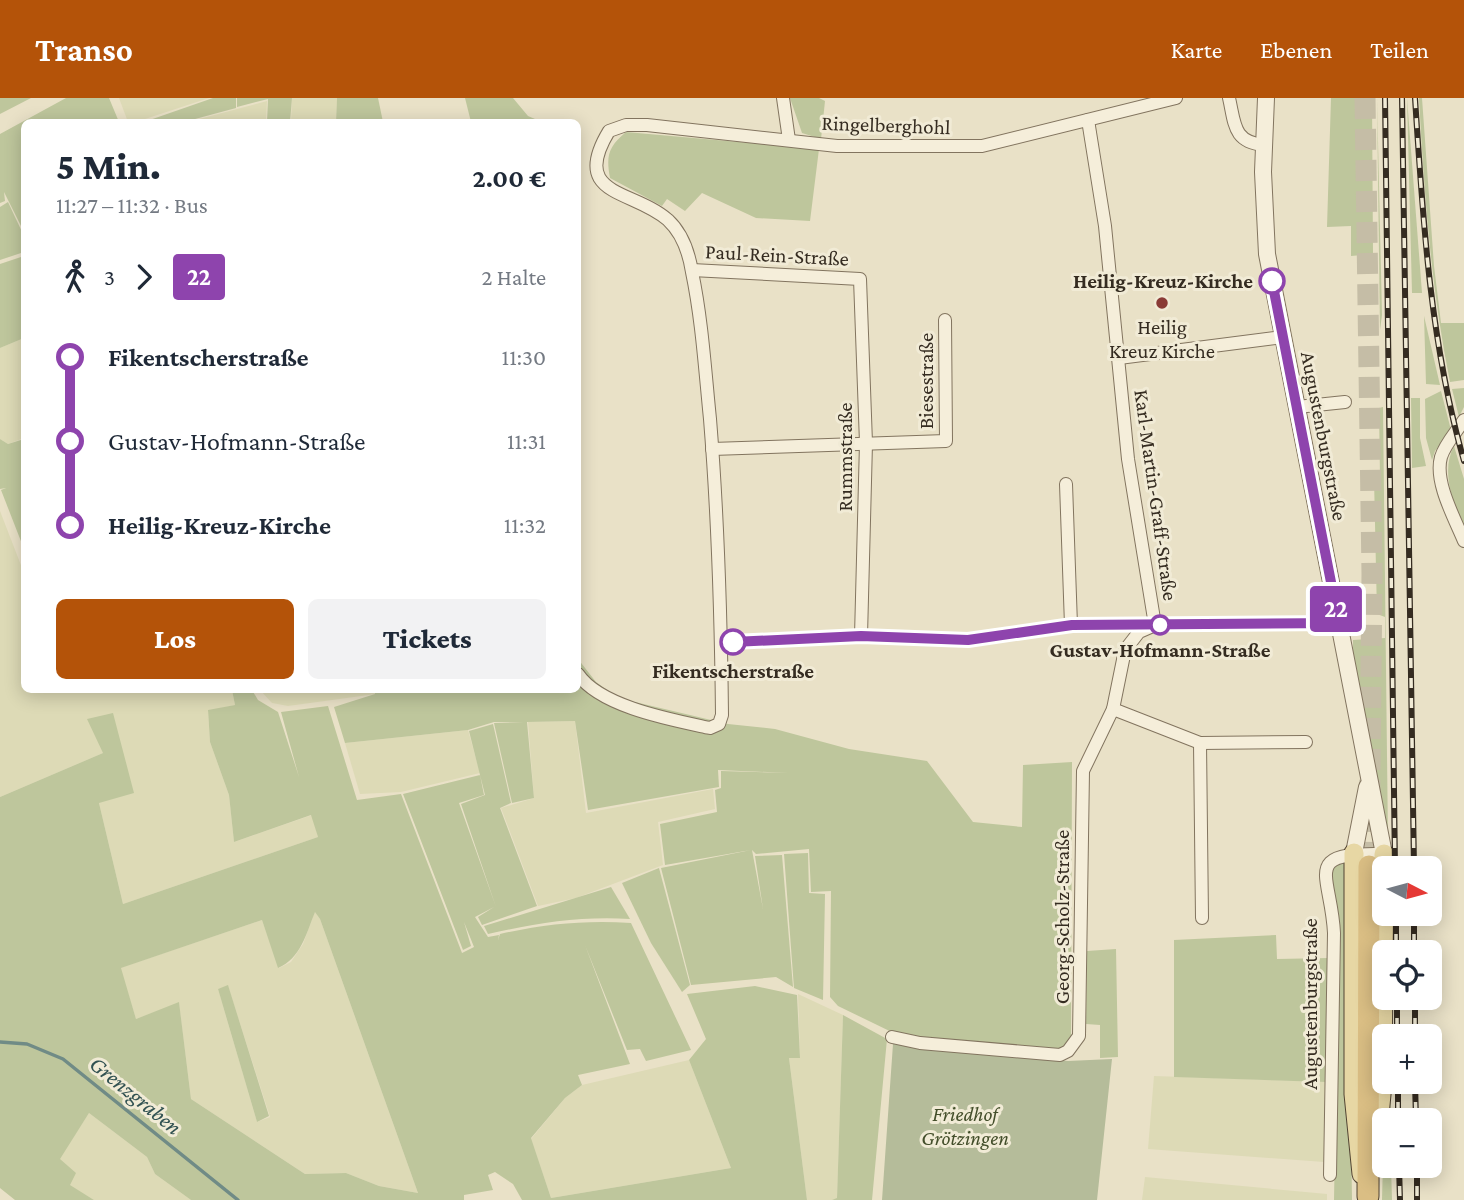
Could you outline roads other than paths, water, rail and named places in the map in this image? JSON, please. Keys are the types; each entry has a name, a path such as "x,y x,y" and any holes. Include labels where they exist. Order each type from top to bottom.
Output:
{"highway":[{"path":"1368,1198 1369,858"}],"street":[{"path":"783,98 789,140"},
{"name":"Ringelberghohl","path":"692,270 684,242 668,220 604,187 598,175 599,147 610,131 626,125 837,146 982,146 1176,98"},
{"path":"1229,98 1239,136 1248,143 1264,145"},
{"name":"Augustenburgstraße","path":"1266,98 1264,227 1368,781 1369,858"},
{"name":"Karl-Martin-Graff-Straße","path":"1088,120 1105,226 1129,459 1155,625"},
{"name":"Paul-Rein-Straße","path":"692,270 703,268 860,279"},
{"path":"581,678 605,697 700,726 710,728 719,724 722,704 721,576 704,358 692,270"},
{"name":"Rummstraße","path":"860,279 866,443 861,636"},
{"name":"Biesestraße","path":"866,443 946,441 945,320"},
{"path":"1119,358 1283,337"},
{"path":"1297,407 1345,402"},
{"path":"1464,420 1442,455 1442,480 1464,541"},
{"path":"712,449 866,443"},
{"path":"1066,484 1072,625"},
{"path":"721,643 861,636 968,640 1072,625 1339,623"},
{"name":"Georg-Scholz-Straße","path":"892,1037 920,1043 1047,1055 1060,1055 1074,1044 1081,1026 1083,771 1114,709 1125,650 1139,632 1155,625"},
{"path":"1114,709 1200,743 1306,742"},
{"path":"1200,743 1202,918"},
{"name":"Augustenburgstraße","path":"1368,781 1369,858"},
{"name":"Augustenburgstraße","path":"1330,1175 1334,933 1333,915 1324,880 1325,868 1331,860 1369,858"}],"waterway":[{"name":"Grenzgraben","path":"0,1042 27,1044 63,1059 238,1200"}],"tunnel":[{"path":"1365,98 1372,574 1369,866"}],"railway":[{"path":"1385,98 1395,856"},
{"path":"1402,98 1414,856"},
{"path":"1415,98 1425,236 1436,326 1452,416 1464,461"},
{"path":"1396,926 1396,940"},
{"path":"1414,926 1414,940"},
{"path":"1397,1010 1397,1024"},
{"path":"1415,1010 1415,1024"},
{"path":"1398,1094 1398,1108"},
{"path":"1415,1094 1416,1108"},
{"path":"1399,1178 1400,1200"},
{"path":"1417,1178 1417,1200"}],"place":[{"name":"Heilig-Kreuz-Kirche","path":"1272,281"},
{"name":"Heilig Kreuz Kirche","path":"1162,303"},
{"name":"Gustav-Hofmann-Straße","path":"1160,625"},
{"name":"Fikentscherstraße","path":"733,642"}],"park label":[{"name":"Friedhof Grötzingen","path":"965,1126"}]}
